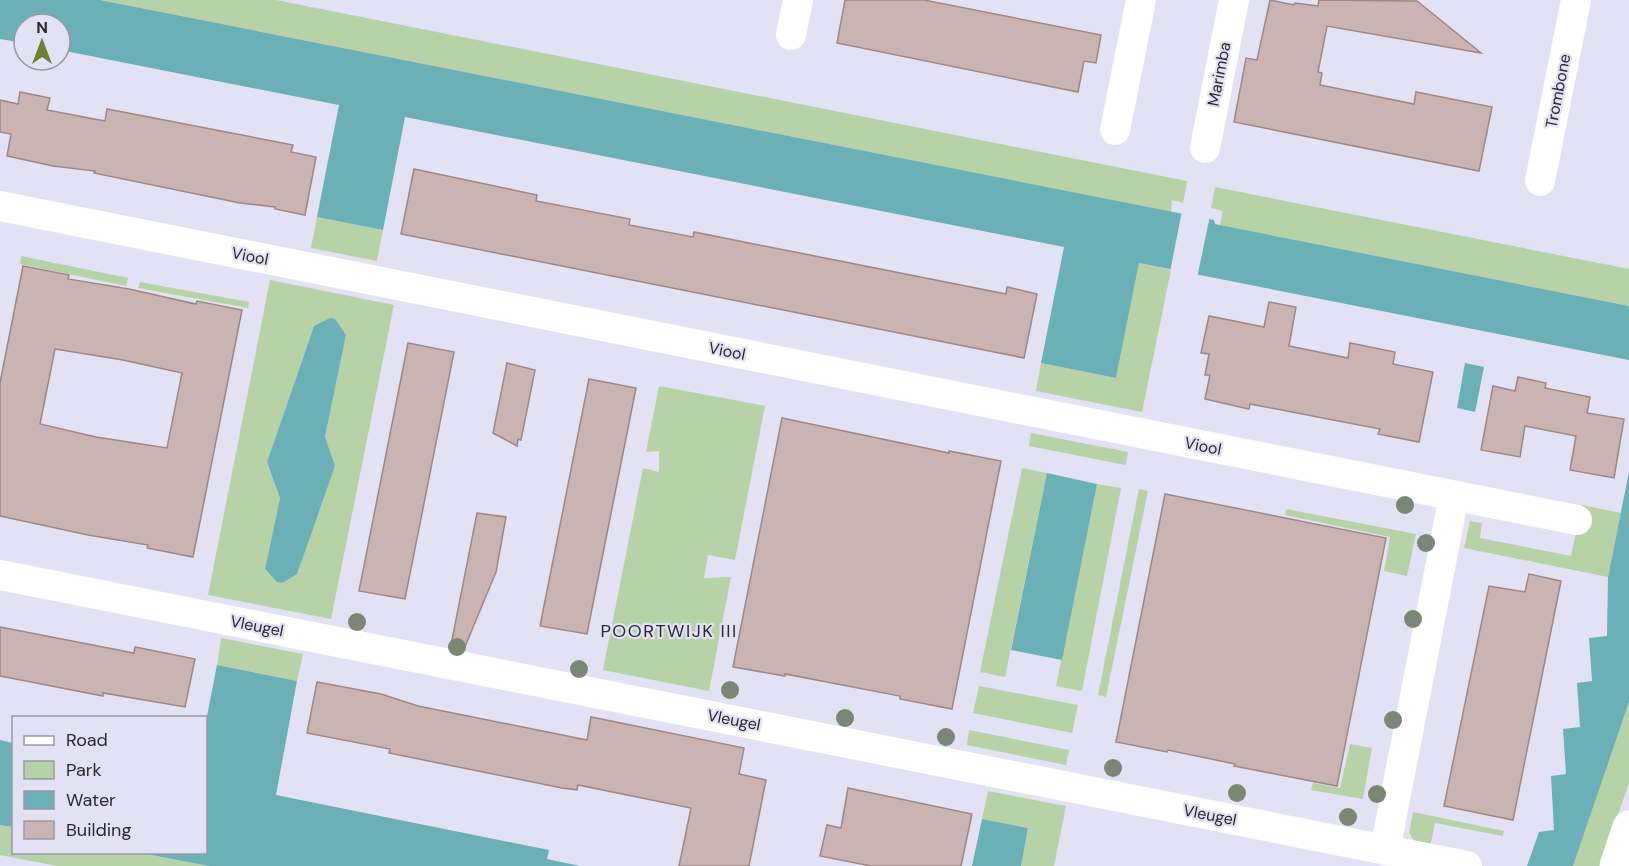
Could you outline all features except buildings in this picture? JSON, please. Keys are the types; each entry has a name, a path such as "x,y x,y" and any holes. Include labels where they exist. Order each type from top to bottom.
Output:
{"street":[{"path":"791,35 798,0"},
{"path":"1115,130 1141,0"},
{"name":"Marimba","path":"1205,148 1234,0"},
{"name":"Trombone","path":"1540,181 1576,0"},
{"name":"Viool","path":"0,206 1577,520"},
{"path":"1385,850 1454,496"},
{"name":"Vleugel","path":"0,575 1467,866"},
{"path":"1616,866 1629,827"}],"green space":[{"path":"100,0 276,0 1187,181 1183,203 1172,200 1171,212"},
{"path":"1215,187 1629,269 1629,306 1220,225 1223,211 1211,208"},
{"path":"317,217 383,230 377,261 311,248"},
{"path":"21,256 128,278 126,286 20,264"},
{"path":"1139,263 1171,270 1142,412 1036,391 1041,363 1116,378"},
{"path":"270,280 394,305 331,619 208,595","holes":["314,326 346,335 325,437 335,467 282,583 265,569 280,498 267,462"]},
{"path":"140,282 249,302 248,308 138,288"},
{"path":"659,386 765,406 735,560 708,555 704,578 731,577 709,691 603,670 643,468 659,472 659,451 646,452"},
{"path":"1031,433 1128,452 1126,465 1029,446"},
{"path":"1022,468 1047,473 1005,677 980,672"},
{"path":"1097,484 1121,488 1082,691 1056,686"},
{"path":"1139,489 1148,491 1106,697 1098,695"},
{"path":"1582,505 1621,513 1608,577 1464,548 1470,521 1482,523 1480,538 1571,556"},
{"path":"1286,509 1416,534 1407,576 1384,571 1390,537 1285,515"},
{"path":"221,638 303,654 297,681 217,665"},
{"path":"979,686 1078,705 1072,733 973,713"},
{"path":"1629,702 1629,783 1600,866 1573,866"},
{"path":"969,730 1069,750 1066,765 967,745"},
{"path":"1350,744 1372,748 1363,799 1311,790 1313,783 1340,788"},
{"path":"988,791 1066,806 1054,866 1021,866 1028,828 982,819"},
{"path":"1413,812 1504,831 1503,836 1435,823 1430,847 1414,840 1409,833"},
{"path":"0,825 12,827 12,854 146,854 209,866 57,866 0,855"}],"water":[{"path":"0,0 100,0 1214,220 1215,224 1629,306 1629,360 1139,263 1116,378 1041,363 1064,247 405,117 383,230 317,217 339,105 72,52 72,12 12,12 12,41 0,39"},
{"path":"330,318 335,319 346,335 325,437 335,466 297,574 282,583 277,582 265,569 280,498 267,462 314,326"},
{"path":"1465,363 1484,367 1475,412 1457,408"},
{"path":"1629,472 1629,702 1573,866 1527,866 1539,832 1554,830 1551,776 1566,774 1563,729 1580,727 1577,683 1592,681 1589,638 1607,636 1608,577"},
{"path":"1047,473 1097,484 1062,660 1011,650"},
{"path":"217,665 297,681 276,795 549,850 547,859 580,866 209,866 146,854 207,854 207,716"},
{"path":"0,740 12,743 12,827 0,825"},
{"path":"982,819 1028,828 1021,866 972,866"}],"pier":[{"path":"1182,211 1210,216 1197,278 1170,272"}],"district":[{"name":"POORTWIJK III","path":"669,631"}]}
